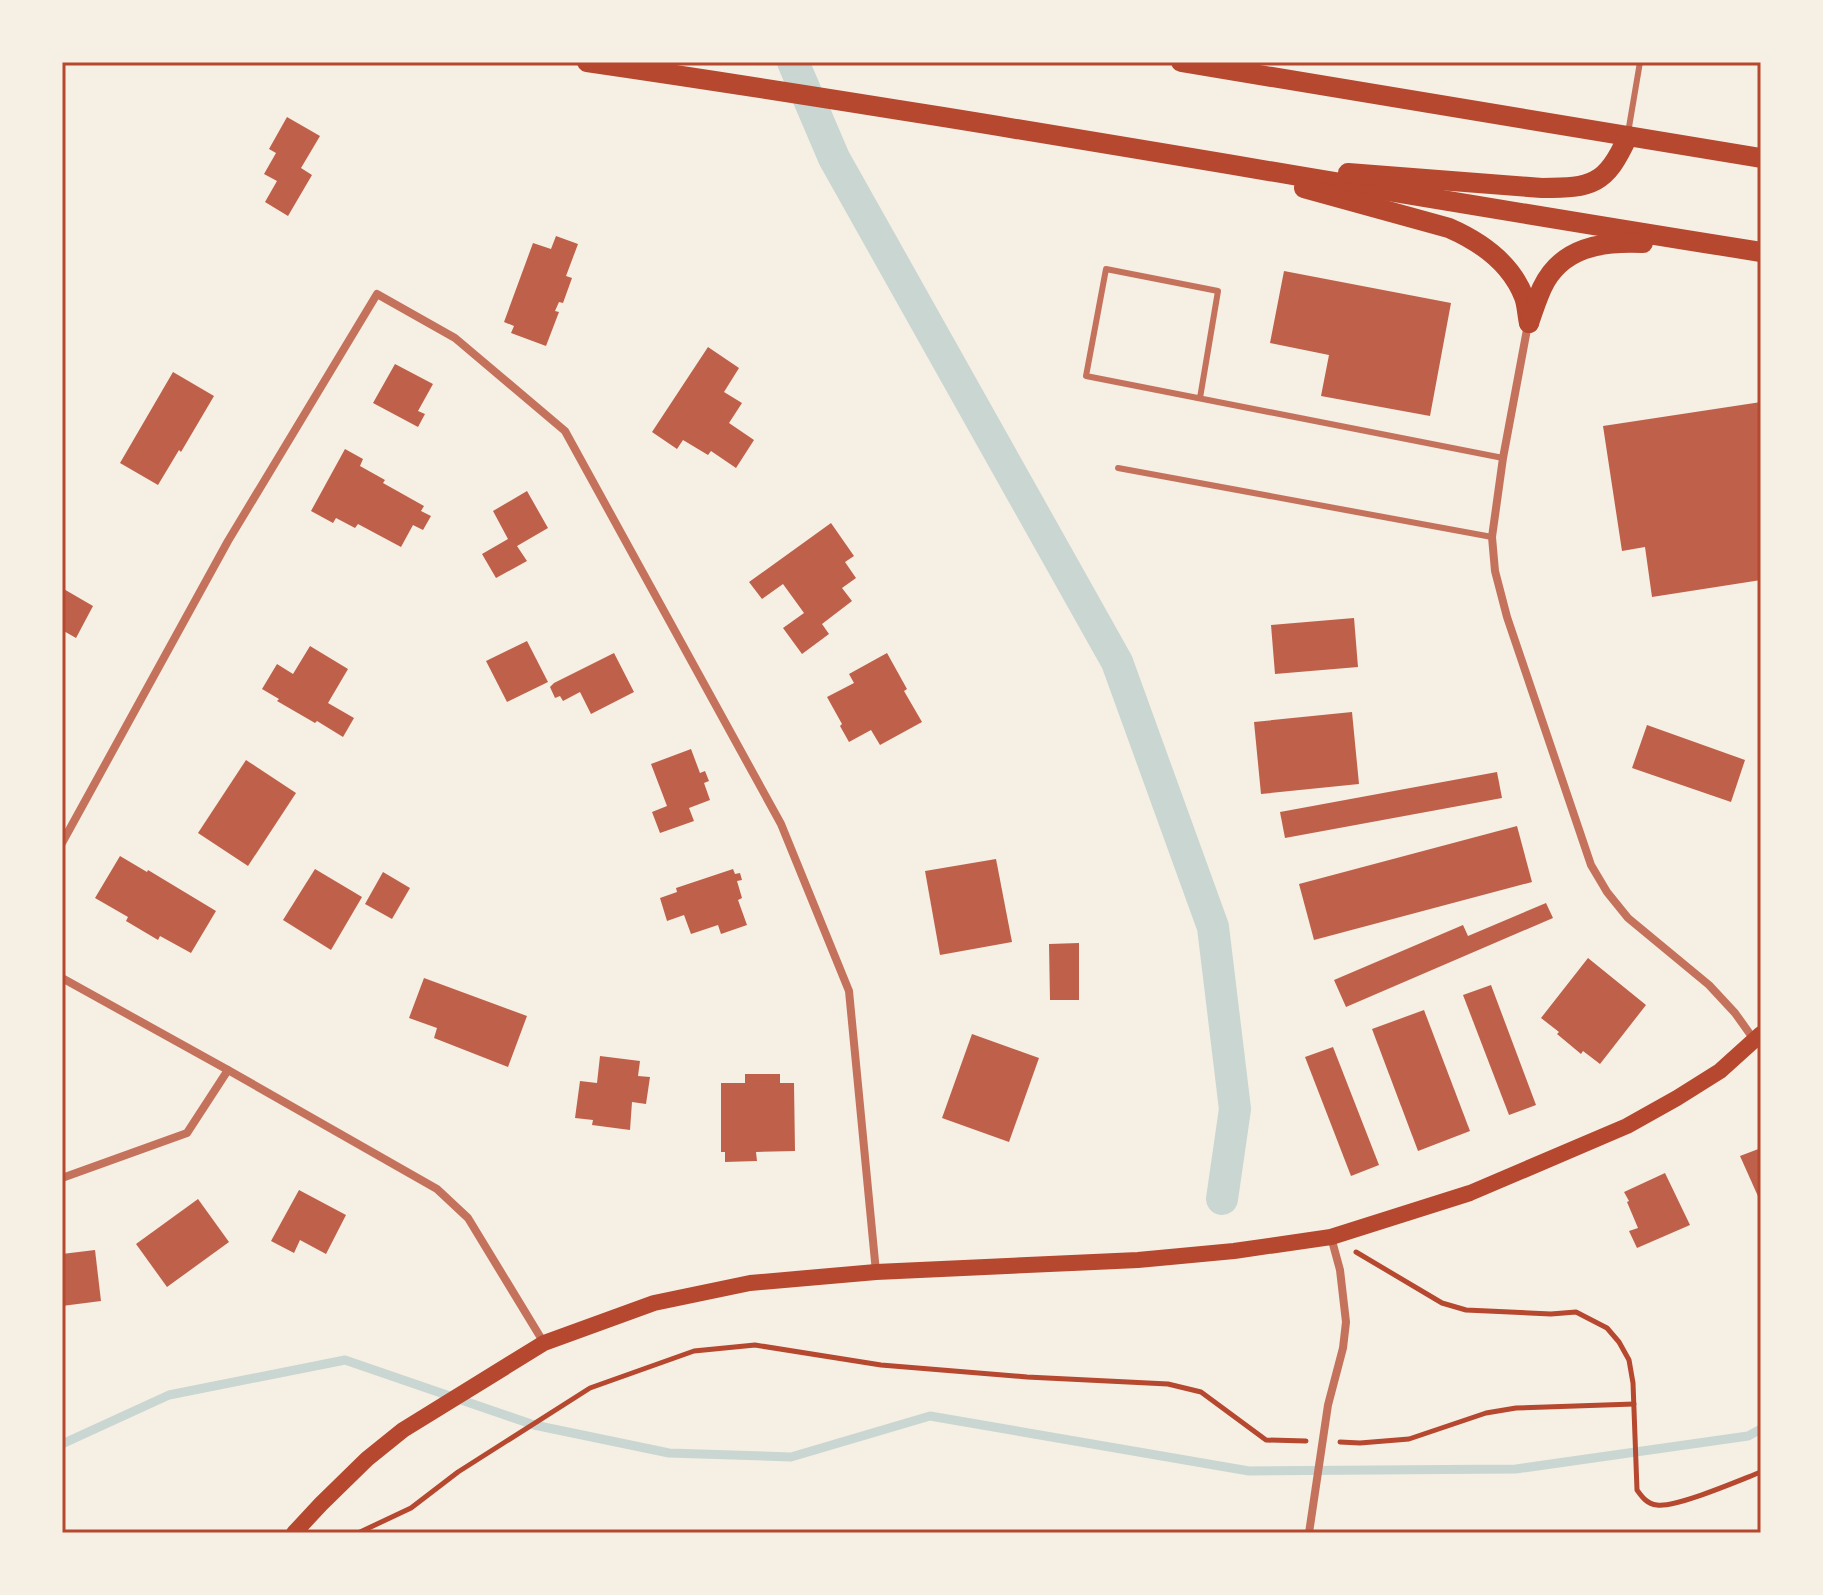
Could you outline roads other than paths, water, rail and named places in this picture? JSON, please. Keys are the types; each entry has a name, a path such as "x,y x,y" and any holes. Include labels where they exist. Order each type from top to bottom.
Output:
{"main road":[{"path":"587,62 860,103 1761,252"},
{"path":"1181,62 1761,158"},
{"path":"1216,163 1572,188 1592,184 1606,173 1628,136"},
{"path":"1216,163 1449,228 1470,237 1488,249 1516,282 1525,299 1529,323"},
{"path":"1529,323 1543,286 1553,271 1568,256 1592,245 1628,242 1726,246"},
{"path":"294,1533 367,1459 403,1430 544,1343 654,1303 750,1283 876,1272 1138,1260 1234,1251 1331,1237 1470,1193 1627,1126 1720,1071 1759,1038"}],"street":[{"path":"62,843 228,541 377,294 455,338 565,431 781,824 849,991 876,1272"},
{"path":"1529,323 1503,458 1492,537 1495,571 1507,617 1591,865 1607,892 1628,918 1709,985 1759,1038"},
{"path":"62,978 437,1189 468,1218 544,1343"},
{"path":"62,1178 187,1133 228,1070"},
{"path":"1309,1533 1328,1405 1343,1348 1346,1322 1340,1270 1331,1237"}],"lane":[{"path":"1628,136 1640,62"},
{"path":"1200,398 1218,291 1106,269 1086,376 1503,458"},
{"path":"1118,468 1492,537"}],"waterway":[{"path":"793,62 834,158 1117,662 1213,927 1235,1109 1222,1199"},
{"path":"62,1444 169,1395 345,1360 534,1425 669,1453 791,1457 930,1416 1249,1471 1516,1469 1748,1436 1761,1429"}]}
